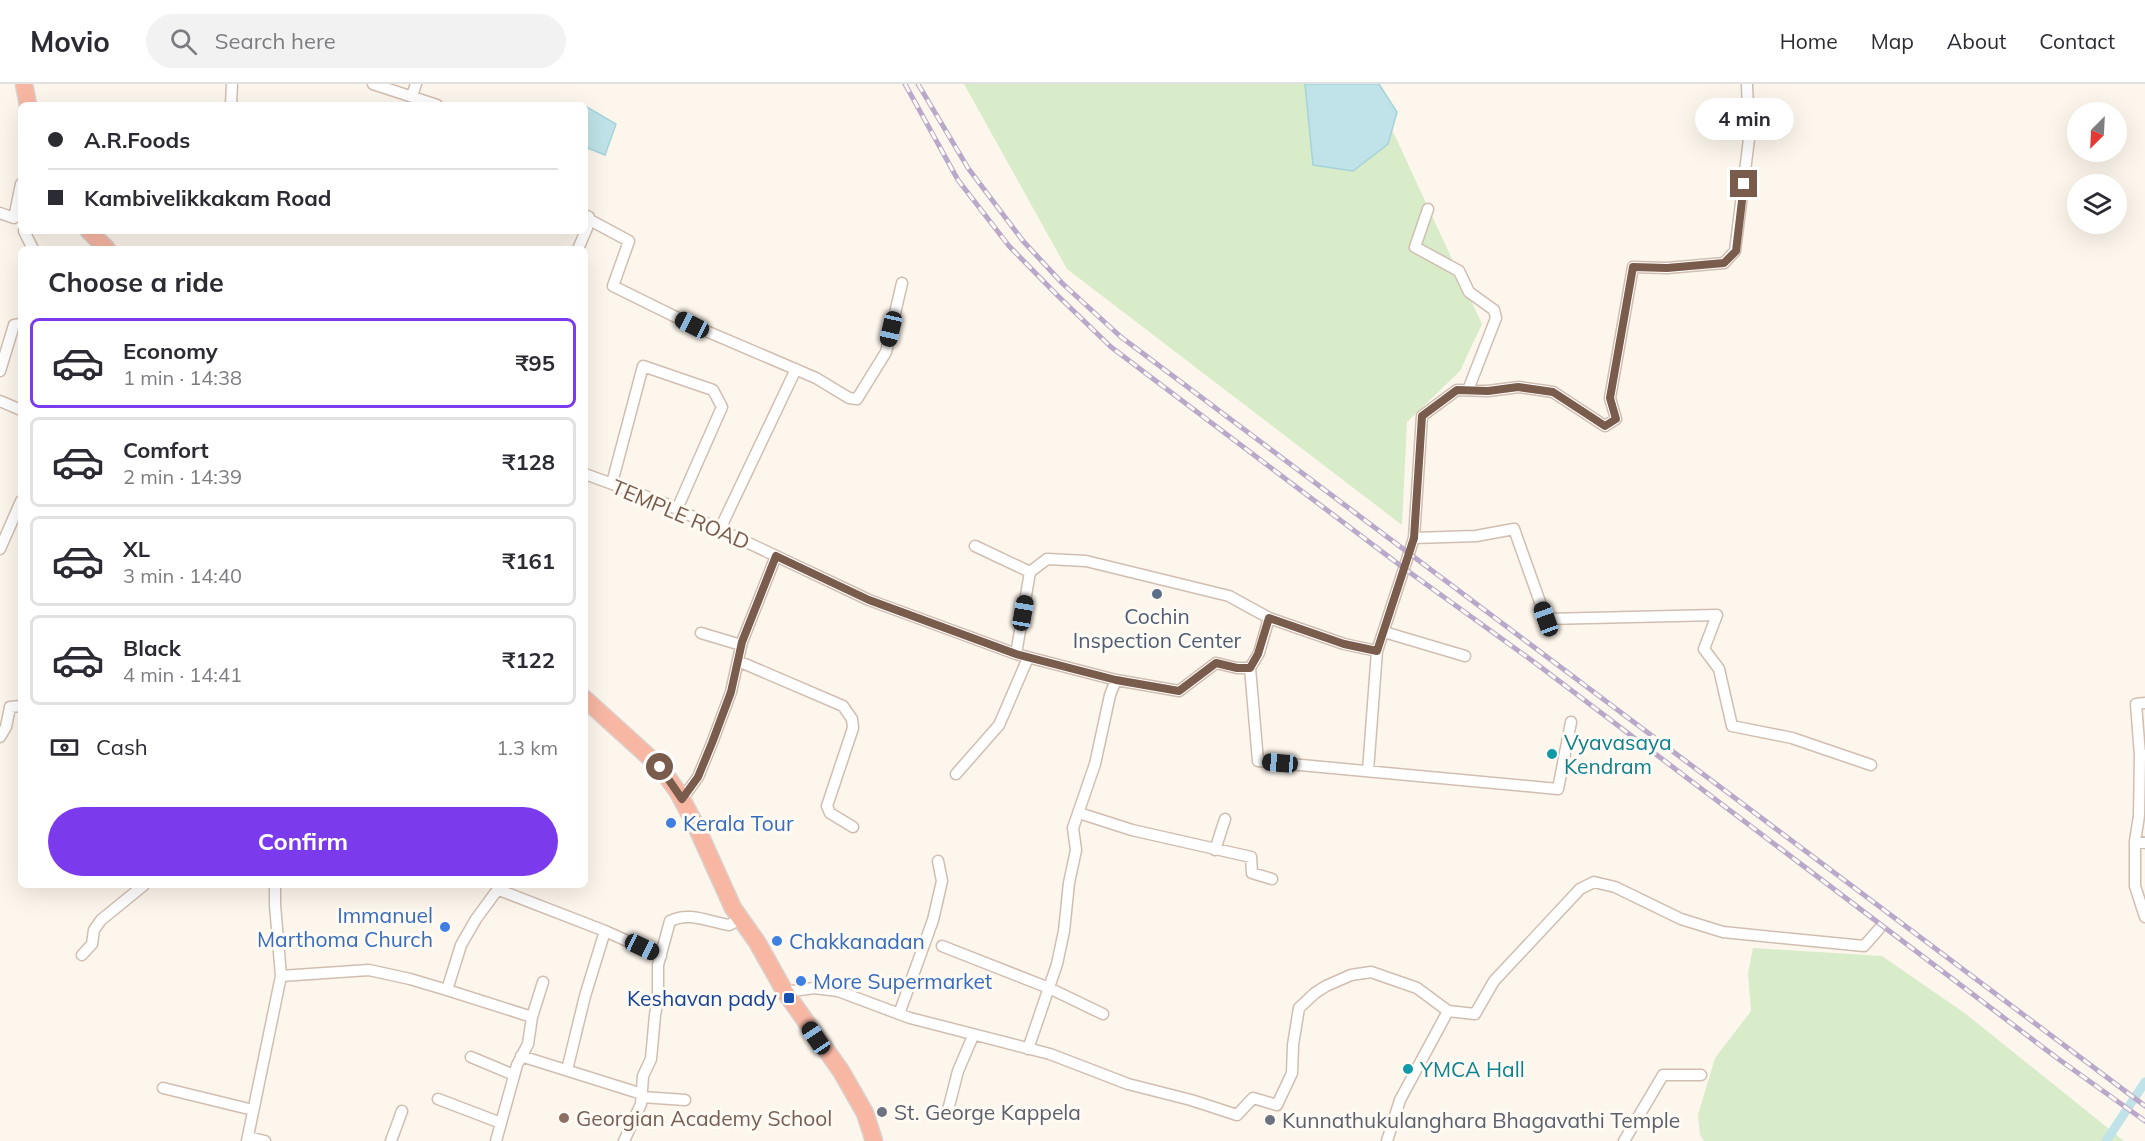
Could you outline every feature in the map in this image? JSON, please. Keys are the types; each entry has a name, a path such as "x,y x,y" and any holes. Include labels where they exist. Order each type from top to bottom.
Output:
{"highway":[{"path":"24,84 27,102"},
{"path":"92,234 103,246"},
{"path":"588,702 660,767 682,799 740,919 757,942 785,992 841,1071 865,1113 874,1141"}],"street":[{"path":"231,102 232,84"},
{"path":"373,84 429,102"},
{"path":"412,96 416,84"},
{"path":"1368,771 1377,651 1414,538 1422,416 1457,390 1488,391 1518,387 1553,392 1605,426 1616,419 1610,398 1633,267 1667,268 1724,263 1736,251 1749,139 1747,84"},
{"path":"1428,209 1415,247 1459,271 1469,292 1494,310 1496,318 1468,390"},
{"path":"0,213 18,223"},
{"path":"588,218 629,241 613,286 692,325 816,378 849,398 857,399 886,352 902,283"},
{"path":"0,371 14,325 18,324"},
{"path":"612,483 643,366 713,390 722,407 677,509"},
{"path":"720,529 796,369"},
{"path":"0,401 18,409"},
{"name":"TEMPLE ROAD","path":"588,475 677,509 869,600 1041,662 1116,680 1179,691 1216,663 1237,668 1250,668"},
{"path":"0,549 18,508"},
{"path":"1414,538 1476,536 1514,530 1546,619 1717,615 1704,649 1719,669 1732,726 1792,738 1871,765"},
{"path":"975,546 1030,572"},
{"path":"682,799 698,777 712,743 731,692 741,645 776,556"},
{"path":"1016,654 1030,572 1047,559 1086,561 1229,596 1269,618 1344,644 1377,651"},
{"path":"1269,618 1258,654 1250,668 1258,761 1558,789 1571,722"},
{"path":"1384,632 1465,656"},
{"path":"701,633 741,645"},
{"path":"956,774 999,725 1028,658"},
{"path":"738,661 843,706 852,719 854,728 827,806 830,813 853,827"},
{"path":"1028,1049 1049,988 1064,931 1069,883 1076,850 1073,828 1095,764 1110,694 1116,680"},
{"path":"2145,703 2136,704 2142,755 2142,816 2135,886 2145,917"},
{"path":"0,740 6,727 10,707 18,706"},
{"path":"1079,813 1132,830 1251,857 1252,873 1272,879"},
{"path":"1215,850 1225,819"},
{"path":"899,1014 933,920 942,881 938,861"},
{"path":"785,992 814,988 838,991 899,1014 974,1036 1050,1054 1128,1084 1191,1100 1237,1115 1253,1098 1277,1105 1292,1073 1293,1045 1299,1008 1315,993 1351,975 1371,972 1417,988 1449,1011 1475,1014 1494,981 1580,889 1594,882 1615,887 1681,919 1723,932 1864,946 1880,929"},
{"path":"82,956 92,944 94,930 101,920 140,888"},
{"path":"265,1141 247,1139 281,976 274,905 275,888"},
{"path":"447,990 461,945 476,919 499,888"},
{"path":"502,888 661,956"},
{"path":"624,1141 641,1104 643,1076 651,1059 654,1015 658,999 658,965 670,921 676,917 696,916 729,925 740,919"},
{"path":"567,1071 585,996 605,931"},
{"path":"942,946 1049,988 1102,1014"},
{"path":"281,976 369,970 410,979 532,1017"},
{"path":"496,1141 514,1075 528,1044 532,1017 543,982"},
{"path":"1387,1141 1400,1100 1449,1011"},
{"path":"948,1110 958,1071 974,1036"},
{"path":"521,1056 642,1096 685,1100"},
{"path":"471,1057 514,1075"},
{"path":"1624,1141 1663,1075 1701,1075"},
{"path":"163,1088 253,1110"},
{"path":"438,1099 501,1123"},
{"path":"391,1141 402,1111"}],"green space":[{"path":"964,84 1371,84 1482,324 1460,371 1407,422 1402,525 1067,269"},
{"path":"1753,948 1882,956 1966,1014 2124,1141 1704,1141 1700,1135 1698,1115 1715,1058 1751,1011 1748,973"}],"water":[{"path":"1305,84 1379,84 1397,112 1388,144 1353,171 1313,165"},
{"path":"588,108 616,124 605,155 588,148"}],"waterway":[{"path":"2106,1141 2145,1082"}],"railway":[{"path":"905,84 958,180 1009,246 1111,347 1405,569 1534,662 2057,1058 2145,1121"},
{"path":"918,84 968,168 1023,241 1063,284 1121,337 2145,1106"}],"place":[{"name":"Cochin Inspection Center","path":"1157,594"},
{"name":"Vyavasaya Kendram","path":"1552,754"},
{"name":"Kerala Tour","path":"671,823"},
{"name":"Immanuel Marthoma Church","path":"445,927"},
{"name":"Chakkanadan","path":"777,941"},
{"name":"More Supermarket","path":"801,981"},
{"name":"Keshavan pady","path":"789,998"},
{"name":"YMCA Hall","path":"1408,1069"},
{"name":"St. George Kappela","path":"882,1112"},
{"name":"Georgian Academy School","path":"564,1118"},
{"name":"Kunnathukulanghara Bhagavathi Temple","path":"1270,1120"}],"route":[{"path":"660,767 682,799 698,777 712,743 731,692 742,642 776,556 869,600 1016,654 1116,680 1179,691 1216,663 1237,668 1250,668 1258,654 1269,618 1344,644 1377,651 1414,538 1422,416 1457,390 1488,391 1518,387 1553,392 1605,426 1616,419 1610,398 1633,267 1667,268 1724,263 1736,251 1744,184"}]}
